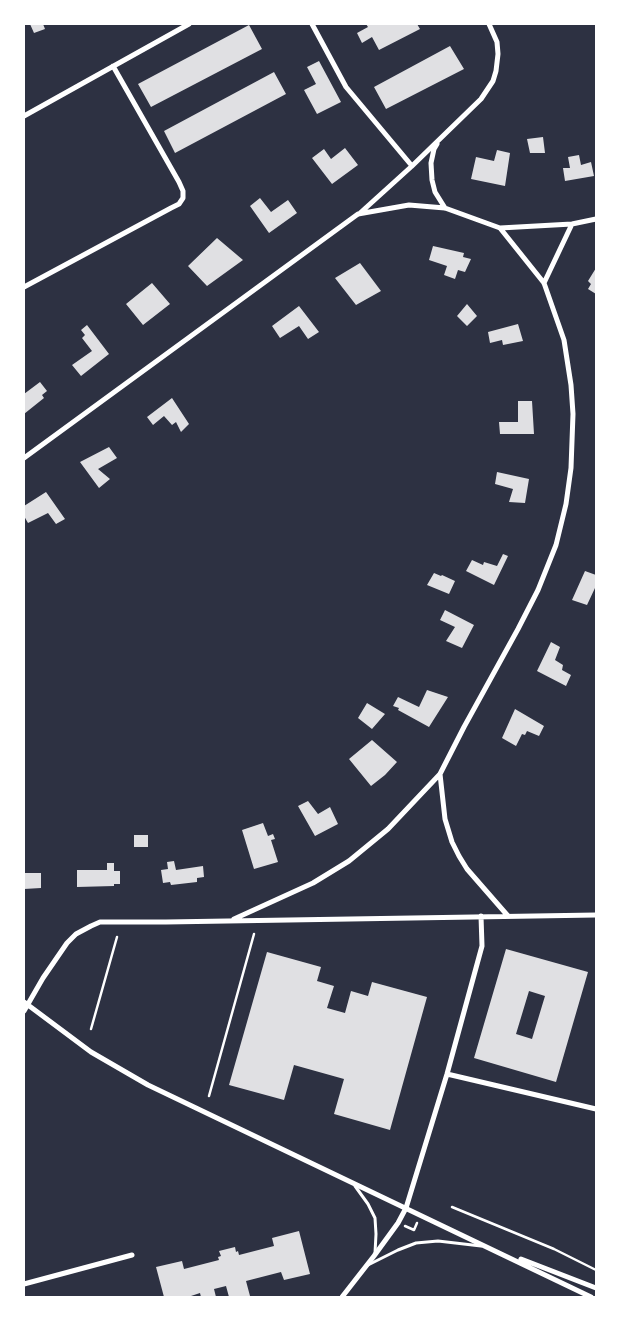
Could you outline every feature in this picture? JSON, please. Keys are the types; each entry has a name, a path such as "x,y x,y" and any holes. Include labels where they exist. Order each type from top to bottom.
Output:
{"street":[{"path":"24,116 189,24"},
{"path":"312,24 346,87 412,166"},
{"path":"24,458 358,214 412,166 482,99 493,81 498,54 497,42 489,24"},
{"path":"24,286 180,204 182,191 179,182 113,66"},
{"path":"441,138 434,149 431,162 432,180 435,192 445,208"},
{"path":"358,214 409,205 445,208 500,228 572,224 596,219"},
{"path":"544,283 572,224"},
{"path":"231,920 313,883 349,861 388,829 440,774 538,590 556,544 566,504 573,446 571,385 564,340 544,283 500,228"},
{"path":"440,774 445,820 458,856 508,916"},
{"path":"24,1011 26,1004 67,943 76,934 100,922 596,915"},
{"path":"342,1297 398,1223 406,1208 447,1074 482,946 481,916"},
{"path":"26,1004 91,1052 148,1085 591,1297"},
{"path":"447,1074 596,1109"},
{"path":"487,1246 596,1288"},
{"path":"24,1284 132,1255"}],"lane":[{"path":"353,1183 368,1204 375,1218 374,1256"},
{"path":"367,1265 416,1243 438,1241 487,1246"}],"path":[{"path":"209,1096 254,934"},
{"path":"91,1029 117,937"},
{"path":"452,1207 596,1270"}],"building":[{"path":"30,24 43,24 45,29 34,33"},
{"path":"366,24 417,24 420,29 379,50 372,37 362,43 357,33 368,27"},
{"path":"249,25 262,49 151,107 138,84"},
{"path":"450,46 464,69 386,109 374,87"},
{"path":"319,61 341,102 317,114 304,90 316,84 307,67"},
{"path":"274,72 286,94 175,153 164,131"},
{"path":"543,137 545,153 530,153 527,139"},
{"path":"345,148 358,165 332,184 312,158 324,149 331,159"},
{"path":"497,150 510,153 505,186 471,179 476,157 494,161"},
{"path":"579,155 581,165 591,162 594,176 565,181 563,168 570,168 568,157"},
{"path":"260,198 271,212 288,200 297,213 269,233 250,206"},
{"path":"217,238 243,260 207,286 188,266"},
{"path":"433,246 464,253 463,257 471,259 465,272 458,270 455,279 444,275 447,266 429,260"},
{"path":"360,263 381,291 356,305 335,278"},
{"path":"596,268 596,294 588,289 591,284 588,281"},
{"path":"152,283 170,304 143,325 126,304"},
{"path":"467,304 477,316 467,326 457,316"},
{"path":"299,306 319,332 308,339 299,326 280,338 272,326"},
{"path":"518,324 523,341 503,345 502,340 490,343 488,332"},
{"path":"87,325 109,354 81,376 72,365 92,351 82,338 85,335 81,330"},
{"path":"40,382 47,391 42,395 44,398 24,414 24,394"},
{"path":"172,398 189,424 181,432 176,422 172,425 164,416 153,425 147,417"},
{"path":"518,401 532,401 534,434 500,434 499,422 518,422"},
{"path":"109,447 117,458 98,469 110,479 99,488 80,462"},
{"path":"497,472 529,479 525,503 509,502 513,489 495,484"},
{"path":"46,492 65,519 56,524 48,513 28,523 24,516 24,506"},
{"path":"503,554 508,556 494,585 466,571 472,560 483,565 484,562 497,566"},
{"path":"585,571 596,575 596,589 587,605 572,600"},
{"path":"434,573 455,581 449,594 427,585"},
{"path":"445,610 474,625 462,648 446,641 455,627 440,620"},
{"path":"551,642 560,647 555,660 563,665 562,670 571,675 566,686 537,671"},
{"path":"427,690 448,697 429,727 393,706 398,697 419,707"},
{"path":"367,703 385,714 372,729 358,718"},
{"path":"515,709 544,726 539,736 527,731 525,735 522,734 516,746 502,738"},
{"path":"372,740 397,762 371,786 349,759"},
{"path":"308,801 318,814 330,807 338,824 315,836 298,806"},
{"path":"263,823 268,836 273,834 275,839 271,840 278,862 254,869 242,830"},
{"path":"134,835 148,835 148,847 134,847"},
{"path":"174,861 176,870 203,866 204,877 197,878 197,882 171,885 170,882 163,883 161,870 168,869 167,862"},
{"path":"107,863 114,863 114,871 120,871 120,884 114,884 114,886 77,887 77,870 107,870"},
{"path":"24,873 41,873 41,888 24,889"},
{"path":"506,949 588,972 556,1082 474,1058","holes":["529,991 545,996 532,1039 516,1034"]},
{"path":"267,952 321,967 317,981 334,986 327,1008 345,1013 351,991 368,996 372,982 427,997 390,1130 334,1114 344,1079 294,1065 284,1100 229,1085"},
{"path":"299,1231 310,1274 284,1280 281,1272 246,1281 250,1296 229,1297 226,1286 214,1289 216,1297 201,1297 200,1293 191,1297 164,1297 156,1267 182,1261 184,1269 219,1260 218,1257 221,1256 219,1251 235,1247 239,1255 274,1246 272,1238"}]}
